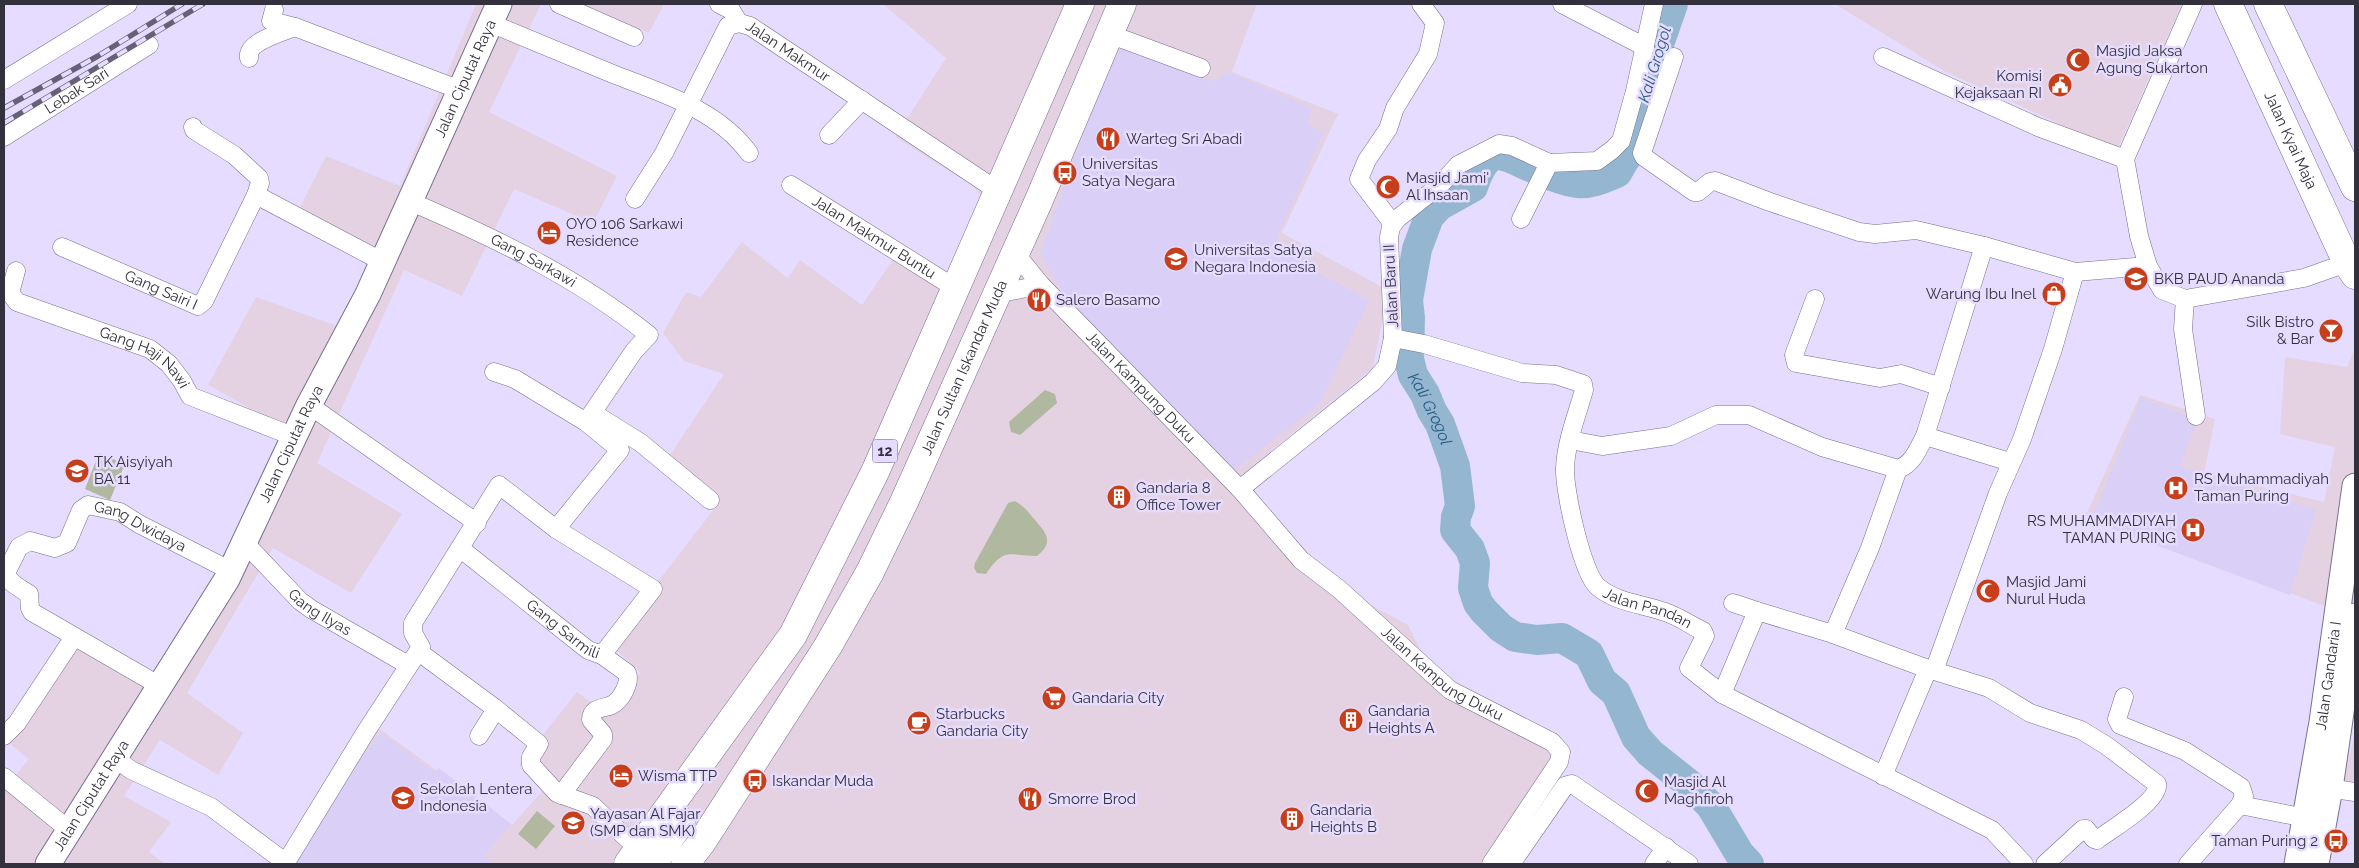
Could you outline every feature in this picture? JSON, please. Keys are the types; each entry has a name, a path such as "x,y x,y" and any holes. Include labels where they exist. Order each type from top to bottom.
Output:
{"main road":[{"name":"12","path":"644,861 702,787 734,731 749,696 793,635 864,498 1080,4"},
{"name":"Jalan Sultan Iskandar Muda","path":"685,864 702,842 828,646 870,572 904,502 1015,253 1122,4"},
{"name":"Jalan Kyai Maja","path":"2228,4 2352,266"},
{"path":"2268,4 2355,187"},
{"name":"Jalan Ciputat Raya","path":"56,860 69,830 230,571 310,405 383,262 495,13"},
{"name":"Jalan Gandaria I","path":"2316,864 2321,787 2350,632 2355,486"},
{"name":"Jalan Sultan Iskandar Muda","path":"644,861 782,718"},
{"name":"Jalan Gandaria I","path":"2297,864 2306,818 2321,787"}],"street":[{"path":"4,80 128,4"},
{"path":"559,4 634,37"},
{"path":"719,4 731,10 739,23"},
{"path":"1393,224 1360,179 1367,160 1388,129 1395,108 1428,54 1435,22 1421,4"},
{"path":"1562,4 1645,47"},
{"name":"Jalan Baru II","path":"1397,338 1388,237 1393,224 1441,184 1458,165 1499,144 1512,146 1544,174 1597,161 1621,141 1654,4"},
{"path":"2193,4 2125,159 2139,236 2148,266 2162,290 2185,299 2304,278 2352,266"},
{"path":"274,10 271,21 295,27 460,90"},
{"path":"495,13 689,105 739,138 749,153"},
{"name":"Jalan Makmur","path":"636,199 689,105 728,26 739,23 750,26 998,191"},
{"path":"249,58 249,52 254,44 295,27"},
{"path":"1109,34 1201,68"},
{"name":"Lebak Sari","path":"4,137 149,44"},
{"path":"1674,57 1642,153 1644,157 1694,192 1698,192 1710,182 1715,181 1859,232 1875,234 1916,230 1984,246 2075,272 2148,266"},
{"path":"1883,57 2038,127 2125,159"},
{"path":"829,136 862,100"},
{"path":"193,127 194,130 234,155 259,178 260,183 256,195 383,262"},
{"path":"1521,219 1544,174"},
{"name":"Jalan Makmur Buntu","path":"792,185 955,288"},
{"name":"Gang Sairi I","path":"62,247 198,306 204,301 256,195"},
{"name":"Gang Sarkawi","path":"409,201 478,231 550,268 594,294 649,335 634,351 589,418"},
{"path":"1570,440 1602,446 1671,436 1716,415 1749,415 1822,447 1898,469 1906,467 1926,436 1984,246"},
{"name":"Jalan Kampung Duku","path":"1015,253 1042,285 1240,489 1301,560 1339,589 1450,690 1552,742 1561,752 1559,762 1491,864"},
{"name":"Gang Haji Nawi","path":"16,271 10,293 17,302 150,348 169,364 182,381 190,396 295,436"},
{"path":"1883,776 1931,670 2010,462 2022,439 2075,272"},
{"path":"996,294 1042,285"},
{"path":"1815,299 1794,356 1796,363 1880,378 1901,374 1941,387"},
{"path":"2185,299 2183,329 2196,416"},
{"path":"1240,489 1373,382 1387,366 1397,338"},
{"name":"Jalan Pandan","path":"1397,338 1424,344 1522,373 1556,375 1583,384 1584,390 1570,440 1565,468 1572,516 1587,570 1597,587 1621,600 1667,612 1703,631 1705,636 1689,668 1722,694 1992,830 2024,864"},
{"path":"494,372 515,379 641,443 710,500"},
{"path":"310,405 477,523"},
{"path":"115,758 131,770 212,806 285,863 365,733 421,647 413,633 413,623 500,485 556,529 620,450 589,418"},
{"path":"1926,436 2010,462"},
{"path":"1833,634 1870,548 1898,469"},
{"name":"Gang Dwidaya","path":"74,637 32,612 29,594 9,580 6,573 19,547 24,543 30,541 55,548 67,543 84,506 101,507 120,512 139,524 230,571"},
{"name":"Gang Sarmili","path":"461,549 588,650 602,655 653,589 556,529"},
{"name":"Gang Ilyas","path":"244,542 300,601 311,609 413,659 496,709 539,744 531,757 531,765 561,795"},
{"path":"1733,603 1833,634 1931,670 1989,688 2030,713 2081,730 2157,784 2158,788 2145,806 2097,840 2086,829 2083,829 2045,864"},
{"path":"1722,694 1757,611"},
{"path":"4,736 17,723 74,637 160,686"},
{"path":"602,655 627,673 628,682 618,700 595,710 592,714 591,720 602,732 603,739 561,795 593,806 644,861"},
{"path":"2124,697 2118,719 2120,725 2185,751 2241,787 2244,796 2240,805 2188,864"},
{"path":"480,736 496,709"},
{"path":"4,777 69,830"},
{"path":"1511,864 1568,784 1572,784 1690,864"},
{"path":"2321,787 2355,792"},
{"path":"2240,805 2306,818"},
{"path":"1654,864 1666,847"}],"shaded area":[{"path":"476,4 541,4 489,112 617,176 593,223 514,189 462,296 404,270 317,463 402,514 351,593 273,548 187,693 243,733 218,775 160,740 124,796 171,822 149,852 165,864 4,864 4,789 29,759 5,740 78,635 149,678 232,556 294,433 208,385 256,297 343,328 374,250 297,213 326,156 400,186"},
{"path":"579,4 664,4 649,33"},
{"path":"883,4 1257,4 1232,72 1338,114 1282,233 1388,290 1373,368 1235,480 1301,567 1408,625 1442,691 1555,753 1480,864 292,864 377,727 512,825 545,788 519,765 577,692 608,714 641,673 610,644 717,505 666,461 724,374 684,361 663,333 686,292 701,297 742,242 788,278 800,260 862,305 900,249 950,276 983,199 973,186 895,137 946,58"},
{"path":"1835,4 2182,4 2117,150 1946,72"},
{"name":"Universitas Satya Negara Indonesia","path":"1118,46 1216,82 1227,72 1312,108 1307,124 1324,132 1275,242 1319,265 1316,272 1369,300 1320,404 1233,471 1066,297 1040,254 1078,147"},
{"path":"2355,348 2355,618 2086,515 2140,395 2215,419 2204,473 2324,502 2335,447 2280,434 2285,357 2347,367"},
{"name":"RS Muhammadiyah Taman Puring","path":"2141,398 2197,420 2180,466 2316,510 2290,595 2091,521"},
{"path":"2355,732 2355,784 2343,782"},
{"name":"Sekolah Lentera Indonesia","path":"381,733 434,772 439,768 511,824 484,856 493,864 286,864 304,829"}],"green space":[{"path":"1045,390 1055,394 1057,403 1020,435 1011,432 1009,422"},
{"path":"99,453 125,464 110,500 85,489"},
{"path":"1015,501 1026,510 1043,530 1047,538 1046,546 1037,556 1008,554 998,559 986,574 977,573 974,568 975,563 1008,503"},
{"path":"537,811 555,826 536,849 518,834"}],"waterway":[{"name":"Kali Grogol","path":"1673,4 1644,87 1632,151 1617,173 1592,182 1577,183 1553,176 1500,155 1492,157 1486,162 1479,171 1473,187 1439,206 1429,217 1417,249 1408,300 1410,318 1409,359 1413,375 1440,424 1455,466 1460,506 1456,517 1455,530 1470,549 1475,563 1473,588 1478,603 1501,628 1515,637 1537,640 1562,638 1589,654 1602,681 1616,693 1636,737 1650,753 1689,784 1711,806 1739,853 1749,864"}],"railway":[{"path":"4,108 98,56 182,4"},
{"path":"4,123 203,4"}],"place":[{"name":"Masjid Jaksa Agung Sukarton","path":"2078,60"},
{"name":"Komisi Kejaksaan RI","path":"2060,85"},
{"name":"Warteg Sri Abadi","path":"1108,139"},
{"name":"Universitas Satya Negara","path":"1065,173"},
{"name":"Masjid Jami' Al Ihsaan","path":"1388,187"},
{"name":"OYO 106 Sarkawi Residence","path":"549,233"},
{"name":"Universitas Satya Negara Indonesia","path":"1176,259"},
{"name":"BKB PAUD Ananda","path":"2136,279"},
{"name":"Warung Ibu Inel","path":"2054,294"},
{"name":"Salero Basamo","path":"1039,300"},
{"name":"Silk Bistro & Bar","path":"2331,331"},
{"name":"TK Aisyiyah BA 11","path":"77,471"},
{"name":"RS Muhammadiyah Taman Puring","path":"2176,488"},
{"name":"Gandaria 8 Office Tower","path":"1119,497"},
{"name":"RS MUHAMMADIYAH TAMAN PURING","path":"2193,530"},
{"name":"Masjid Jami Nurul Huda","path":"1988,591"},
{"name":"Gandaria City","path":"1054,698"},
{"name":"Gandaria Heights A","path":"1351,720"},
{"name":"Starbucks Gandaria City","path":"919,723"},
{"name":"Wisma TTP","path":"621,776"},
{"name":"Iskandar Muda","path":"755,781"},
{"name":"Masjid Al Maghfiroh","path":"1647,791"},
{"name":"Sekolah Lentera Indonesia","path":"403,798"},
{"name":"Smorre Brod","path":"1030,799"},
{"name":"Gandaria Heights B","path":"1292,819"},
{"name":"Yayasan Al Fajar (SMP dan SMK)","path":"573,823"},
{"name":"Taman Puring 2","path":"2336,841"}]}
